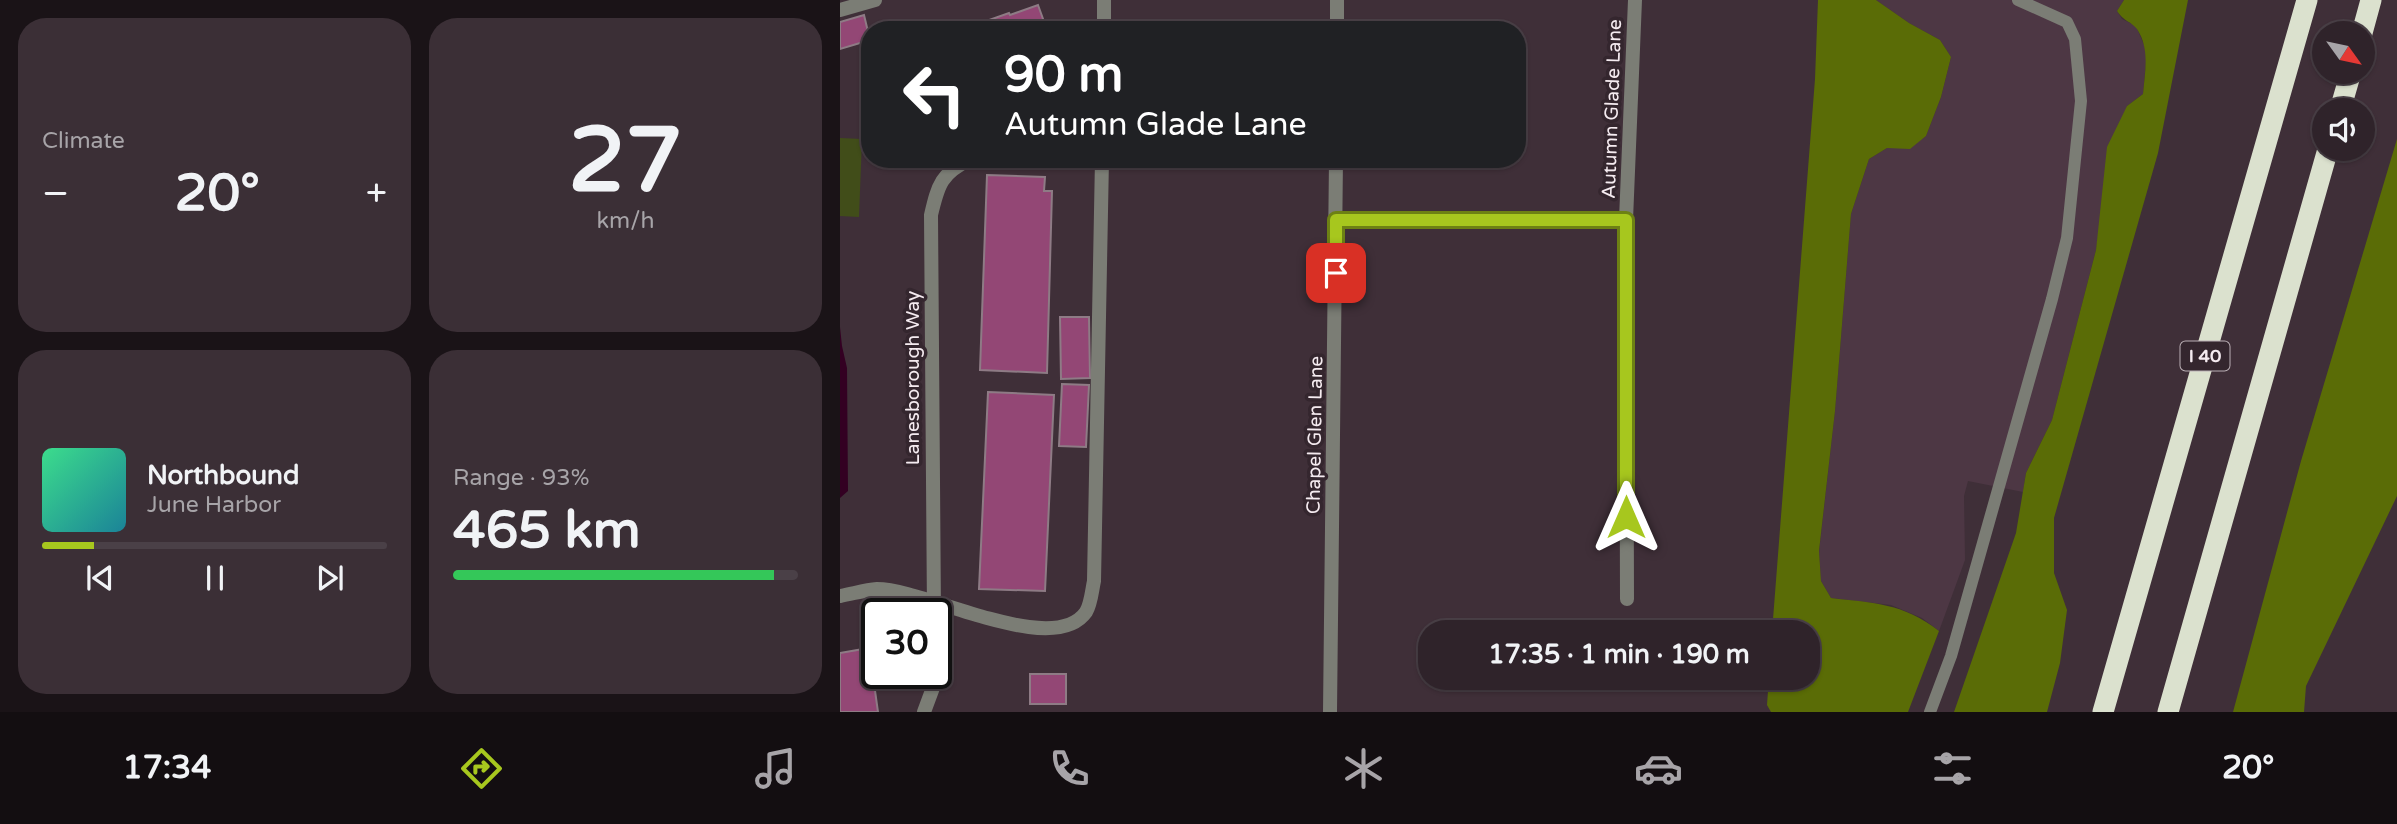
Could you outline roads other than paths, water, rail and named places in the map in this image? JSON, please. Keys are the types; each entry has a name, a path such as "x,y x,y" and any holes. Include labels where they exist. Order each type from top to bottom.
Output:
{"highway":[{"name":"I 40","path":"2103,712 2307,0"},
{"path":"2365,21 2371,0"},
{"path":"2168,712 2325,161"}],"street":[{"path":"840,10 875,0"},
{"path":"1104,0 1104,21"},
{"path":"1337,0 1337,21"},
{"name":"Autumn Glade Lane","path":"1627,599 1626,220 1635,0"},
{"name":"Lanesborough Way","path":"934,598 931,215 938,186 952,168"},
{"path":"952,612 1040,630 1059,629 1070,625 1086,612 1094,581 1102,168"},
{"name":"Chapel Glen Lane","path":"1330,712 1336,168"},
{"name":"Autumn Glade Lane","path":"1336,220 1626,220"},
{"path":"840,596 878,589 905,598"},
{"path":"924,712 932,689"}],"lane":[{"path":"1930,712 1955,643 2053,299 2067,238 2081,101 2075,39 2067,22 2018,0"}]}
